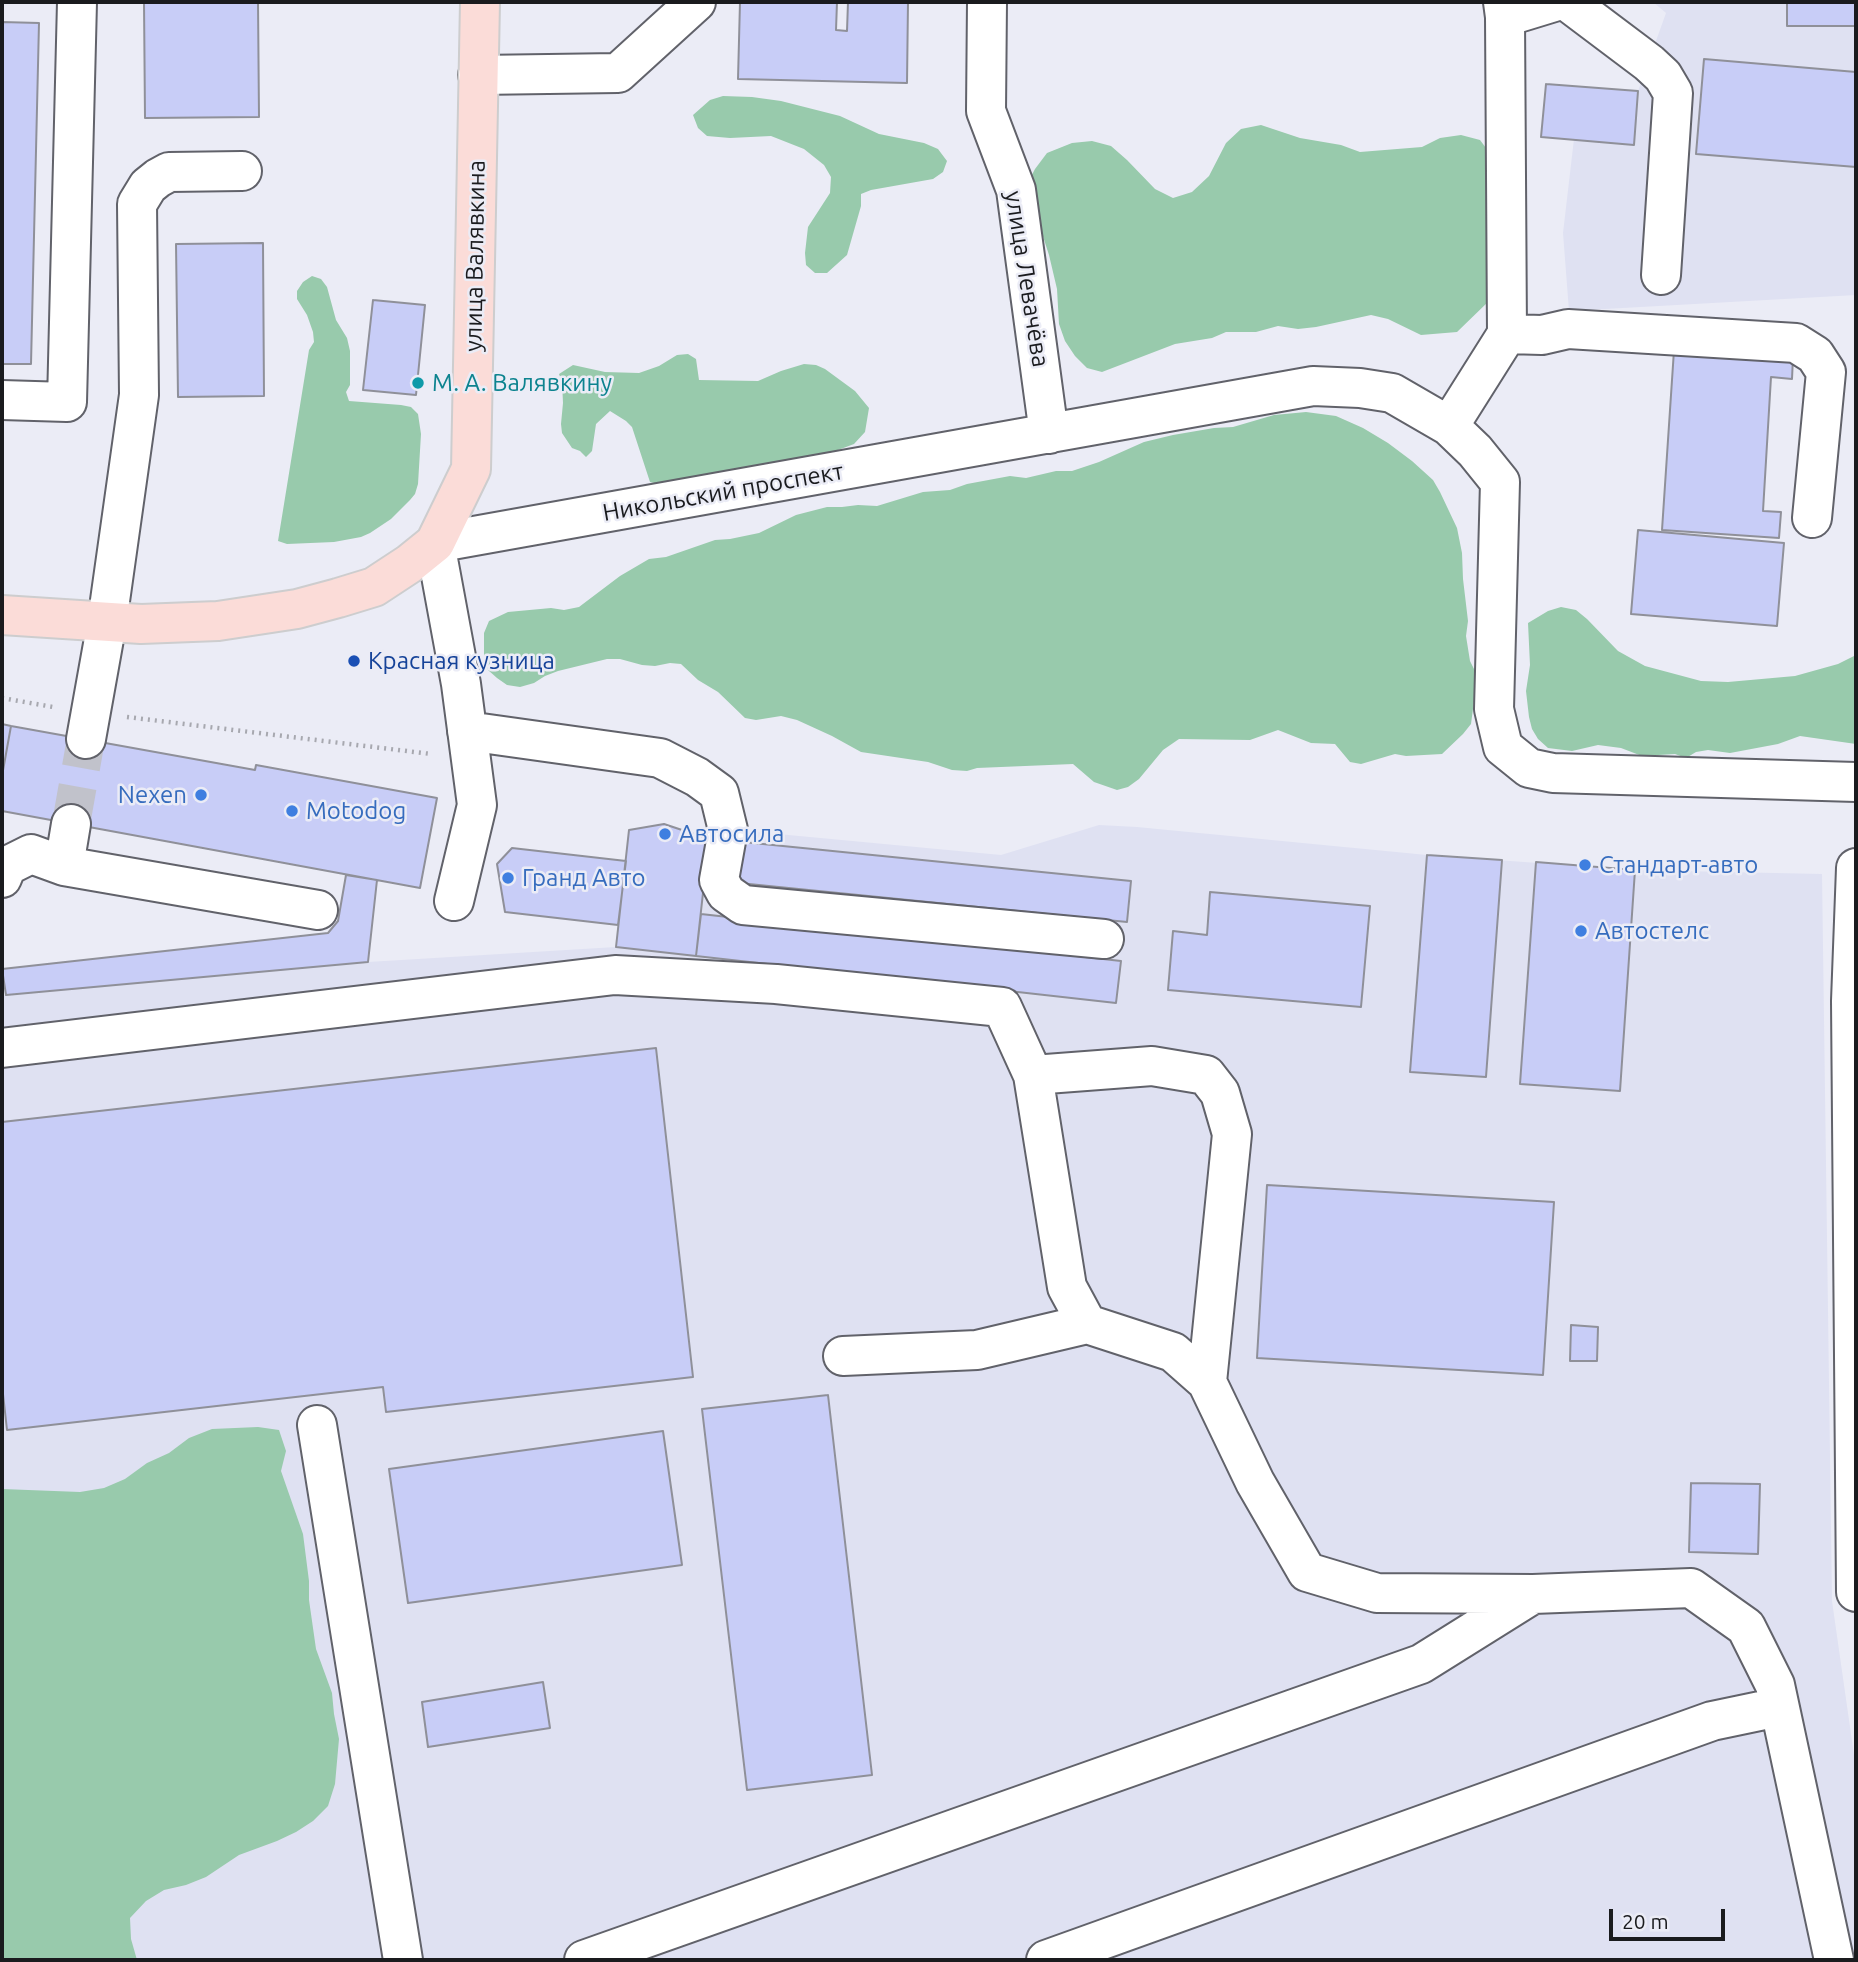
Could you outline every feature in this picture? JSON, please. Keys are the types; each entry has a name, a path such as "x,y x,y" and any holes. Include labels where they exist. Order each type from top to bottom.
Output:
{"main road":[{"name":"улица Валявкина","path":"436,543 471,469 480,2"},
{"name":"Никольский проспект","path":"2,615 141,624 218,621 297,609 374,587 436,543"}],"street":[{"path":"2,400 67,402 77,2"},
{"path":"478,75 618,73 696,2"},
{"name":"улица Левачёва","path":"987,2 986,111 1016,190 1049,434"},
{"path":"1449,426 1507,334 1504,9 1554,2"},
{"path":"1568,2 1649,63 1663,76 1673,93 1661,275"},
{"path":"88,726 107,622 139,395 137,204 148,186 169,172 242,171"},
{"path":"1507,334 1542,335 1568,329 1796,343 1815,355 1826,372 1812,518"},
{"name":"Никольский проспект","path":"436,543 1313,387 1360,388 1392,393 1449,426 1475,451 1500,482 1494,709 1503,747 1528,768 1553,773 1856,782"},
{"path":"436,543 477,805 454,901"},
{"path":"469,745 660,758 697,777 719,793 728,830 719,880 726,893 743,905 1104,939"},
{"path":"64,866 71,824"},
{"path":"2,878 7,866 31,854 64,866 318,910"},
{"path":"1856,868 1853,1001 1856,1592"},
{"path":"2,1048 615,975 776,984 1002,1007 1033,1075 1067,1287 1087,1324"},
{"path":"1033,1075 1152,1066 1206,1075 1220,1093 1232,1134 1207,1382"},
{"path":"842,1356 977,1350 1087,1324 1173,1352 1207,1382 1255,1482 1307,1572 1377,1592 1533,1594 1691,1588 1746,1627 1775,1685 1834,1960"},
{"path":"317,1425 404,1960"},
{"path":"584,1960 1421,1664 1533,1594"},
{"path":"1046,1960 1712,1721 1779,1707"}],"path":[{"path":"2,698 88,726 469,745"}],"shaded area":[{"path":"1653,2 1856,2 1856,295 1569,311 1563,233 1574,139 1638,91 1666,13"},
{"path":"1099,825 1427,855 1635,870 1822,874 1832,1601 1856,1769 1856,1960 2,1960 2,995 368,962 616,947 696,956 709,839 746,831 1001,855"}],"green space":[{"path":"723,96 781,101 840,116 879,134 924,143 938,149 947,161 943,172 933,179 861,194 861,206 847,255 827,273 815,273 806,265 808,227 830,193 831,177 824,165 804,149 771,136 707,136 698,128 693,115 710,100"},
{"path":"1261,125 1300,138 1341,145 1360,152 1422,147 1440,138 1461,135 1480,140 1492,156 1496,192 1487,223 1489,301 1457,332 1421,335 1388,319 1371,315 1316,327 1298,329 1278,326 1256,332 1226,332 1212,338 1175,344 1102,372 1087,368 1065,341 1059,324 1057,289 1049,255 1024,190 1035,169 1047,153 1072,143 1092,141 1111,146 1155,189 1173,198 1192,192 1209,176 1226,143 1241,129"},
{"path":"312,276 321,279 327,287 336,320 347,338 350,351 350,385 346,392 349,401 401,405 411,407 418,414 421,434 418,484 410,500 391,519 370,533 334,542 287,544 278,541 309,350 314,342 307,315 297,299 297,291 303,282"},
{"path":"688,354 696,359 699,380 758,381 804,364 816,365 855,391 869,408 865,432 854,444 819,460 658,484 650,482 632,427 610,411 596,424 592,451 586,457 572,448 562,433 562,382 559,374 573,365 605,372 639,373 659,366 677,355"},
{"path":"1306,412 1336,416 1363,428 1412,461 1433,480 1457,528 1468,621 1466,636 1470,661 1476,673 1476,686 1471,724 1442,754 1395,754 1361,764 1350,762 1335,744 1311,743 1278,730 1250,740 1179,739 1163,750 1139,779 1128,787 1117,790 1094,782 1073,764 977,768 967,771 861,752 797,720 781,716 756,720 745,718 718,692 698,680 681,664 655,666 607,659 558,671 520,687 507,685 497,678 488,670 484,659 484,633 489,621 508,612 579,607 620,576 649,559 666,557 715,540 759,533 796,515 827,507 877,506 923,492 950,490 1010,476 1026,478 1056,471 1072,471 1144,442 1214,428 1233,427 1274,415"},
{"path":"1561,607 1576,610 1618,651 1645,666 1701,681 1728,682 1795,676 1838,664 1856,655 1856,744 1800,736 1778,744 1730,753 1708,750 1696,752 1686,758 1675,754 1642,756 1621,748 1598,745 1572,751 1548,748 1538,739 1529,717 1526,691 1530,665 1528,623"},
{"path":"258,1427 279,1430 286,1451 281,1471 303,1534 316,1649 332,1693 339,1739 335,1784 328,1806 313,1821 296,1832 239,1855 206,1877 164,1890 146,1901 130,1918 131,1939 137,1960 2,1960 2,1489 80,1492 104,1488 125,1479 189,1438 212,1429"}],"building":[{"path":"144,2 258,2 259,117 145,118"},
{"path":"740,2 837,2 836,30 847,31 848,2 908,2 907,83 738,79"},
{"path":"1787,2 1856,2 1856,26 1787,26"},
{"path":"2,22 39,23 31,364 2,364"},
{"path":"1704,59 1856,72 1856,167 1696,154"},
{"path":"1546,84 1638,91 1634,145 1541,137"},
{"path":"263,243 264,396 178,397 176,244"},
{"path":"373,300 425,305 416,395 363,390"},
{"path":"1674,350 1793,357 1792,379 1771,377 1763,511 1781,512 1779,538 1662,530"},
{"path":"1638,530 1784,543 1777,626 1631,614"},
{"path":"2,724 11,726 2,776"},
{"path":"11,726 255,770 256,765 437,798 420,888 2,811 2,776"},
{"path":"664,824 709,839 696,956 616,947 629,830"},
{"path":"743,842 1131,881 1127,922 739,883"},
{"path":"512,848 626,861 618,925 505,912 497,864"},
{"path":"1427,855 1502,860 1486,1077 1410,1072"},
{"path":"1536,862 1635,870 1620,1091 1520,1084"},
{"path":"346,875 377,880 368,962 6,995 2,969 328,933 338,921"},
{"path":"1210,892 1370,906 1361,1007 1168,990 1173,931 1207,935"},
{"path":"701,914 1121,961 1116,1003 696,956"},
{"path":"656,1048 693,1377 386,1412 383,1387 7,1430 2,1385 2,1122"},
{"path":"1267,1185 1554,1202 1543,1375 1257,1358"},
{"path":"1571,1325 1598,1327 1597,1361 1570,1361"},
{"path":"828,1395 872,1775 747,1790 702,1409"},
{"path":"663,1431 682,1565 408,1603 389,1469"},
{"path":"1691,1483 1760,1484 1758,1554 1689,1552"},
{"path":"543,1682 550,1728 428,1747 422,1702"}],"tunnel":[{"path":"71,824 86,739"}],"place":[{"name":"М. А. Валявкину","path":"418,383"},
{"name":"Красная кузница","path":"354,661"},
{"name":"Nexen","path":"201,795"},
{"name":"Motodog","path":"292,811"},
{"name":"Автосила","path":"665,834"},
{"name":"Стандарт-авто","path":"1585,865"},
{"name":"Гранд Авто","path":"508,878"},
{"name":"Автостелс","path":"1581,931"}]}
